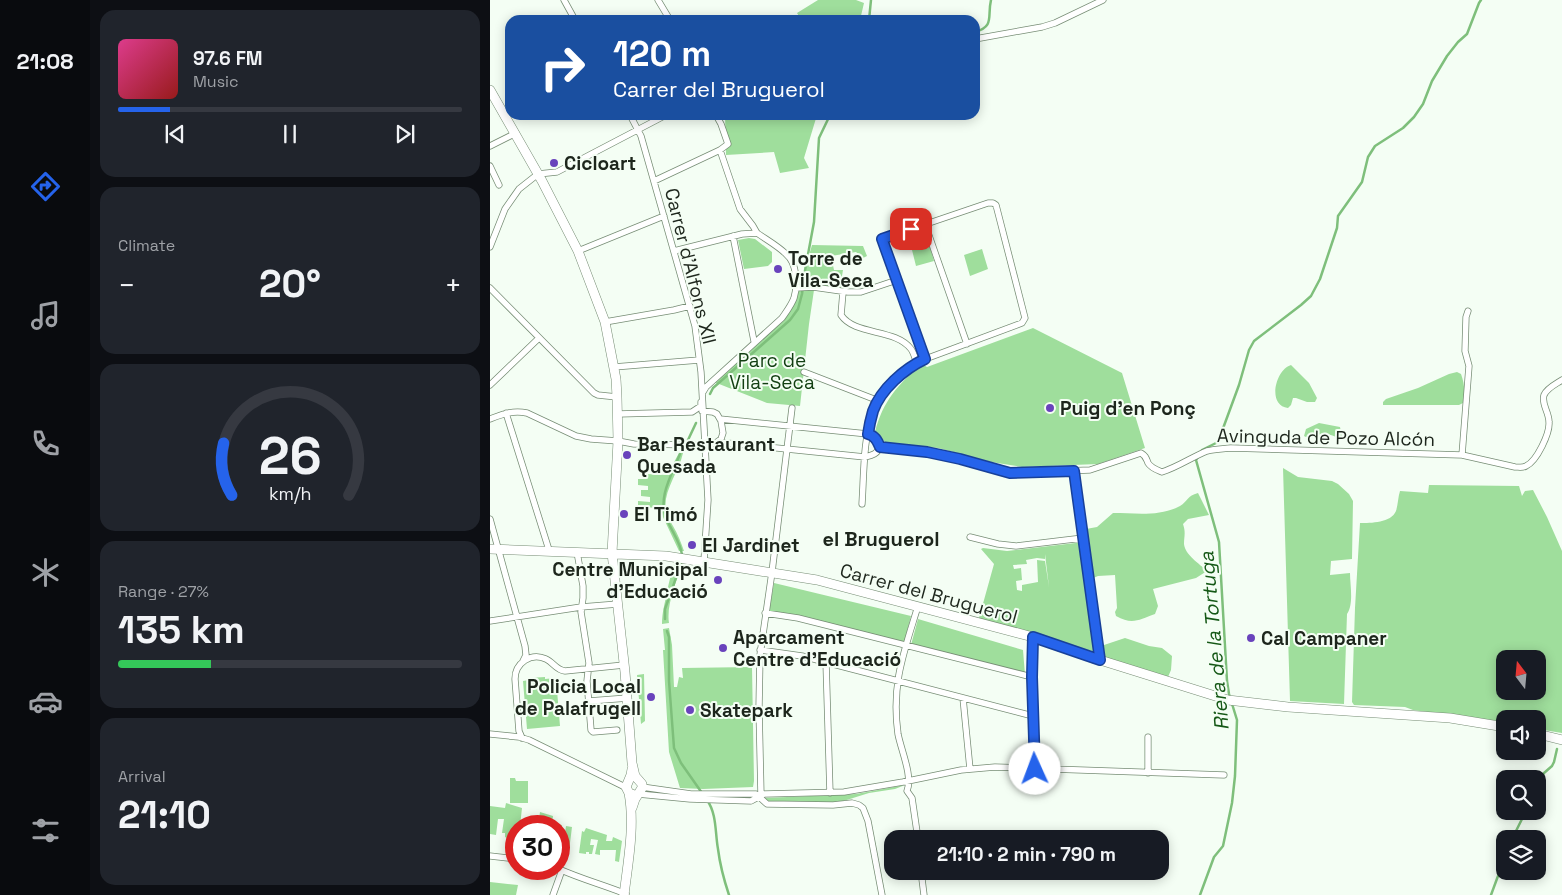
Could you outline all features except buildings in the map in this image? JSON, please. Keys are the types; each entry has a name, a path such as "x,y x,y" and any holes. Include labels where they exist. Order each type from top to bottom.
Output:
{"street":[{"path":"564,0 572,15"},
{"path":"658,0 667,15"},
{"path":"980,38 1055,23 1103,0"},
{"path":"490,92 505,116"},
{"path":"508,120 578,250 605,322 614,367 617,397 618,441 612,553 628,698 633,766 636,776 625,894 570,874"},
{"name":"Carrer d'Alfons XII","path":"633,120 638,130 654,181 695,326 706,445 708,500 704,561"},
{"path":"490,247 505,209 513,196 538,174 557,172 657,120"},
{"path":"654,181 720,150 728,144 719,120"},
{"path":"490,146 516,133"},
{"path":"692,412 701,406 703,391 706,387 785,314 794,297 796,288 794,264 787,254 757,233 754,226 740,209 720,150"},
{"path":"490,166 499,185"},
{"path":"862,504 868,434 873,411 878,400 890,386 907,369 917,363 1022,323 1025,318 996,205 993,203 988,203 882,239 925,359"},
{"path":"578,250 664,216"},
{"path":"925,224 967,344"},
{"path":"674,251 733,236 757,233"},
{"path":"733,236 754,341"},
{"path":"796,288 813,287 843,292 861,292 897,280"},
{"path":"490,288 594,393 598,396 617,397"},
{"path":"843,292 841,315 843,318 863,328 888,335 906,343 917,363"},
{"path":"605,322 690,306"},
{"name":"Avinguda de Pozo Alcón","path":"1462,455 1469,366 1465,351 1466,316 1468,311"},
{"path":"490,385 539,338"},
{"path":"614,367 699,360"},
{"path":"804,372 878,400"},
{"name":"Avinguda de Pozo Alcón","path":"880,447 927,452 1010,473 1090,470 1142,453 1154,469 1162,472 1204,452 1231,448 1462,455 1522,467 1530,464 1538,453 1548,430 1549,419 1544,404 1545,393 1549,388 1562,380"},
{"path":"792,408 772,572 760,650 758,795 767,804 852,804 863,808 868,822 882,895"},
{"path":"490,418 519,411 576,436 634,444 706,445 717,442 866,458 878,452 880,447 878,440 868,434 720,419"},
{"path":"618,414 713,412 720,419 723,433 721,439 717,442"},
{"path":"506,413 549,550"},
{"path":"1074,471 1100,660"},
{"path":"490,519 494,549 517,616 525,646 526,655 516,671 515,679 519,731 522,738"},
{"path":"970,537 1016,546 1083,538"},
{"name":"Carrer del Bruguerol","path":"494,549 682,557 818,580 1033,637 1231,701 1450,718 1496,725"},
{"path":"577,552 583,598 581,607 583,626 589,664 587,681 591,729 593,732 617,730"},
{"path":"490,621 581,607 618,604"},
{"path":"917,830 912,798 907,790 909,783 896,715 897,681 918,606"},
{"path":"765,613 798,618 1032,677"},
{"path":"1033,637 1032,677 1035,769"},
{"path":"525,646 530,654 547,660 560,670 624,665"},
{"path":"760,650 788,653 826,662 1033,716"},
{"path":"523,662 535,657"},
{"path":"826,662 830,793"},
{"path":"589,701 628,698"},
{"path":"963,698 970,769"},
{"path":"490,734 522,738 625,787 700,800 751,801 758,795"},
{"path":"1546,736 1562,740"},
{"path":"1148,737 1148,773"},
{"path":"635,789 691,794 830,793 909,783 970,769 995,768 1224,775"},
{"path":"490,856 505,858"},
{"path":"553,895 557,880"},
{"path":"922,880 924,895"}],"green space":[{"path":"818,0 856,0 864,3 861,15 798,15 797,13"},
{"path":"725,120 815,120 804,158 809,168 780,173 774,152 726,155"},
{"path":"755,239 772,252 772,262 768,266 744,269 738,240"},
{"path":"929,244 934,261 916,266 912,250"},
{"path":"812,245 863,246 867,256 863,258 856,252 831,256 834,270 843,270 842,276 844,278 841,290 812,286 810,282 806,283 804,273"},
{"path":"982,249 988,269 970,276 964,255"},
{"name":"Parc de Vila-Seca","path":"797,290 814,290 800,406 767,403 714,382 786,317"},
{"path":"1033,328 1122,373 1145,448 1098,464 1022,467 991,462 938,448 886,443 875,432 882,411 892,394 922,364 927,367"},
{"path":"1291,365 1309,383 1317,398 1315,402 1293,398 1288,408 1281,406 1277,401 1277,380 1285,368"},
{"path":"1457,372 1461,374 1464,388 1463,403 1459,405 1383,405 1386,399"},
{"path":"1319,423 1340,427 1342,437 1340,439 1324,434 1304,436 1306,429"},
{"path":"679,453 683,453 666,497 665,505 667,516 684,551 679,551 663,517 661,508 638,507 638,501 650,502 650,497 641,496 641,490 648,490 648,486 638,485 638,479 646,479 646,474 667,475"},
{"path":"1283,468 1298,477 1332,481 1349,494 1353,501 1352,559 1331,561 1330,575 1350,573 1351,600 1347,614 1344,704 1290,701"},
{"path":"1429,485 1519,486 1522,496 1525,491 1533,490 1562,551 1562,733 1546,730 1546,710 1496,710 1496,722 1413,710 1405,707 1354,705 1352,702 1355,608 1360,523 1380,522 1390,518 1396,511 1400,491 1428,493"},
{"path":"1198,493 1209,515 1188,519 1183,524 1185,532 1184,544 1190,556 1207,571 1196,578 1153,589 1158,606 1155,614 1140,620 1131,621 1116,616 1115,575 1098,576 1091,579 1086,529 1097,527 1113,513 1147,514 1164,512 1180,506"},
{"path":"1084,542 1095,652 979,618 994,564 981,549 1007,551","holes":["1045,554 1049,587 1045,561 1037,560 1038,582 1022,585 1022,591 1017,590 1016,581 1022,580 1021,568 1014,569 1013,565 1027,564 1026,560 1045,559"]},
{"path":"675,561 682,563 670,601 669,623 662,624 662,615"},
{"path":"774,583 911,616 904,643 769,611"},
{"path":"918,619 1023,650 1025,675 911,645"},
{"path":"669,628 672,645 674,687 677,687 679,677 683,678 682,668 752,667 753,787 680,788 669,752 663,629"},
{"path":"1125,638 1162,648 1172,656 1171,670 1168,677 1100,660 1098,647"},
{"path":"644,674 645,721 641,724 637,675"},
{"path":"545,677 545,679 556,678 560,726 527,729 523,681 529,680 529,678"},
{"path":"510,778 515,778 516,781 528,781 528,803 510,803"},
{"path":"905,785 837,803 767,801 764,798 856,794"},
{"path":"506,803 522,808 521,815 505,815 505,833 502,833 504,819 498,819 496,835 490,834 490,806 505,808"},
{"path":"570,827 572,827 570,843"},
{"path":"586,828 607,835 606,841 612,841 613,837 622,841 619,862 615,861 616,850 600,850 600,855 595,854 598,840 591,839 590,845 594,845 592,854 589,854 589,852 586,852 586,854 579,853 582,831 584,832"},
{"path":"490,882 518,885 516,895 490,895"}],"waterway":[{"path":"870,15 871,0"},
{"path":"980,30 988,24 991,0"},
{"name":"Riera de la Tortuga","path":"1201,452 1218,442 1239,385 1249,350 1254,341 1311,296 1320,279 1337,228 1338,216 1362,182 1368,157 1375,146 1403,128 1414,117 1423,104 1432,81 1447,56 1467,34 1481,0"},
{"path":"710,394 713,388 790,320 798,309 814,222 819,138 828,120"},
{"path":"688,440 696,423"},
{"path":"680,454 666,488 664,505 665,514 682,555"},
{"name":"Riera de la Tortuga","path":"1198,457 1196,460 1219,542 1227,681 1237,720 1235,776 1232,803 1223,846 1214,857 1200,895"},
{"path":"665,619 665,609 682,561"},
{"path":"667,631 669,637 669,681 674,748 681,763 702,793"},
{"path":"1546,771 1554,762 1557,749"},
{"path":"707,800 713,811 720,861 729,895"},
{"path":"1516,830 1522,820"},
{"path":"1491,895 1497,880"}],"place":[{"name":"Cicloart","path":"554,163"},
{"name":"Torre de Vila-Seca","path":"778,269"},
{"name":"Puig d'en Ponç","path":"1050,408"},
{"name":"Bar Restaurant Quesada","path":"627,455"},
{"name":"El Timó","path":"624,514"},
{"name":"El Jardinet","path":"692,545"},
{"name":"Centre Municipal d'Educació","path":"718,580"},
{"name":"Cal Campaner","path":"1251,638"},
{"name":"Aparcament Centre d'Educació","path":"723,648"},
{"name":"Policia Local de Palafrugell","path":"651,697"},
{"name":"Skatepark","path":"690,710"}],"district":[{"name":"el Bruguerol","path":"881,539"}],"route":[{"path":"911,229 882,239 925,359 907,369 878,400 873,411 868,434 878,440 880,447 927,452 1010,473 1074,471 1100,660 1033,637 1032,677 1035,769"}]}
